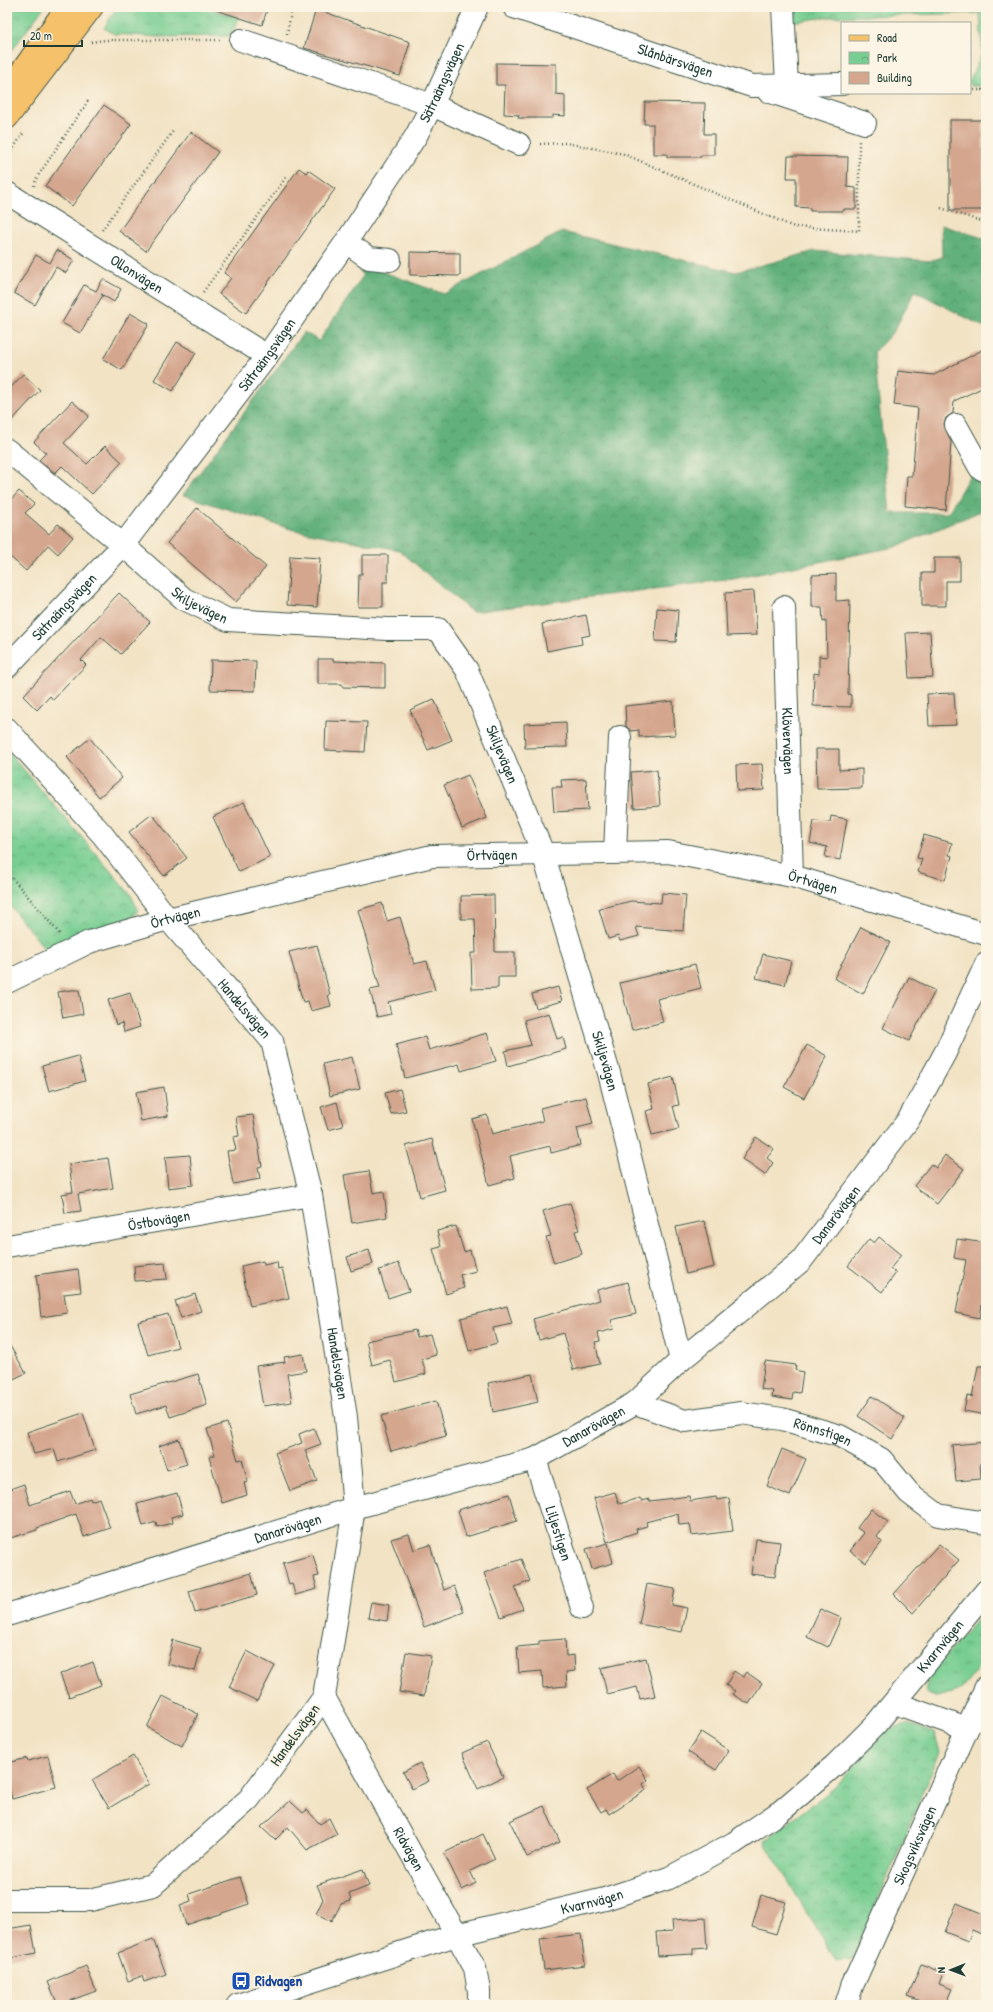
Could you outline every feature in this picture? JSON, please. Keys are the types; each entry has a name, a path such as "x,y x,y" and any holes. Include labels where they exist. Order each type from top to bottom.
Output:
{"main road":[{"path":"7,92 67,7"},
{"path":"7,118 92,7"}],"street":[{"name":"Sätraängsvägen","path":"7,667 123,545 267,356 346,242 416,136 432,105 477,7"},
{"name":"Slånbärsvägen","path":"514,7 752,86 841,84"},
{"path":"783,7 787,85"},
{"path":"241,40 432,105 519,144"},
{"path":"752,86 862,123"},
{"name":"Ollonvägen","path":"7,194 267,356"},
{"path":"346,242 369,258 390,260"},
{"path":"956,426 980,468 986,471"},
{"name":"Skiljevägen","path":"7,450 123,545 184,599 228,620 387,629 438,629 467,670 543,853 610,1073 681,1360"},
{"name":"Klövervägen","path":"784,607 792,876"},
{"name":"Handelsvägen","path":"7,729 102,834 168,919 272,1041 311,1195 346,1417 354,1508 324,1697 248,1799 153,1885 90,1900 7,1900"},
{"path":"615,853 620,737"},
{"name":"Örtvägen","path":"7,982 89,942 168,919 427,856 668,852 792,876 986,934"},
{"name":"Danarövägen","path":"7,1615 354,1508 535,1459 635,1403 681,1360 801,1261 871,1171 909,1119 945,1053 986,964"},
{"name":"Östbovägen","path":"7,1246 311,1195"},
{"name":"Rönnstigen","path":"635,1403 685,1421 741,1413 782,1419 840,1436 882,1459 909,1493 938,1515 986,1523"},
{"name":"Liljestigen","path":"535,1459 582,1608"},
{"name":"Kvarnvägen","path":"238,2005 456,1935 605,1898 669,1878 734,1843 781,1811 835,1765 895,1702 986,1590"},
{"name":"Skogsviksvägen","path":"846,2005 852,1986 986,1687"},
{"name":"Ridvägen","path":"324,1697 475,1968 479,1991 479,2005"},
{"path":"895,1702 967,1729"}],"path":[{"path":"283,54 292,7"},
{"path":"86,43 105,40 241,40"},
{"path":"971,90 986,90"},
{"path":"27,207 36,179 88,101"},
{"path":"519,144 566,143 624,154 794,227 859,231 862,123"},
{"path":"90,246 173,131"},
{"path":"191,309 288,176"},
{"path":"941,208 986,223"},
{"path":"7,872 73,950"}],"green space":[{"path":"7,7 44,7 7,57"},
{"path":"117,7 214,7 213,10 239,18 230,36 158,37 114,34 104,28"},
{"path":"787,7 986,7 986,86 971,86 971,78 982,53 980,13 827,17 784,23"},
{"path":"941,225 986,239 986,328 915,291 894,331 874,352 890,513 948,513 986,447 986,509 895,547 733,579 472,612 399,550 294,530 183,495 304,332 319,341 363,276 353,261 444,294 562,232 736,272 815,251 930,261 942,257"},
{"path":"7,750 131,895 138,910 132,919 50,955 7,902"},
{"path":"986,1609 986,1649 977,1670 961,1690 938,1697 925,1692 929,1675"},
{"path":"909,1724 934,1733 940,1752 853,1959 836,1961 764,1841 834,1788 887,1730"}],"building":[{"path":"216,7 268,7 262,25 216,10"},
{"path":"316,9 410,42 400,76 304,48"},
{"path":"496,63 556,64 556,94 565,95 565,116 553,115 553,118 518,118 519,115 504,114 505,85 496,85"},
{"path":"645,102 705,103 704,134 714,134 714,155 701,155 701,157 667,157 667,154 653,154 653,124 644,124"},
{"path":"104,105 131,124 72,206 45,186"},
{"path":"950,120 983,120 984,210 950,210"},
{"path":"191,132 218,152 146,251 119,231"},
{"path":"788,156 848,157 847,187 856,188 856,209 844,209 844,211 810,211 810,208 796,207 796,178 787,178"},
{"path":"299,168 306,173 308,170 335,189 246,313 219,294 231,278 224,273"},
{"path":"57,250 74,260 66,273 56,267 35,305 14,293 36,255 50,263"},
{"path":"410,252 460,253 460,276 410,275"},
{"path":"103,279 121,289 114,302 103,295 80,333 62,323 84,285 96,291"},
{"path":"130,313 149,324 122,370 103,359"},
{"path":"177,342 196,353 173,391 154,380"},
{"path":"986,348 986,386 954,401 953,413 946,418 944,424 951,442 946,510 905,506 907,476 912,476 918,408 894,405 898,371 934,375"},
{"path":"23,374 40,390 7,426 7,392"},
{"path":"72,401 89,416 64,443 87,464 105,446 122,462 92,494 62,466 55,473 39,460 46,453 34,442"},
{"path":"19,491 34,504 25,513 49,534 58,524 73,537 58,554 48,545 26,571 7,554 7,504"},
{"path":"197,508 266,567 236,602 167,543"},
{"path":"362,555 388,555 388,582 383,582 383,607 358,607 359,574 362,574"},
{"path":"290,556 320,558 317,607 287,605"},
{"path":"934,558 960,558 960,581 946,581 946,606 922,606 922,573 934,573"},
{"path":"836,574 836,601 850,600 848,694 851,695 851,707 813,706 814,673 819,674 819,656 827,657 826,621 823,622 822,607 812,607 812,575"},
{"path":"754,591 757,635 727,636 725,593"},
{"path":"119,593 150,622 121,654 101,637 81,660 86,665 53,700 50,696 37,710 23,696"},
{"path":"657,608 678,610 676,642 655,641"},
{"path":"586,615 590,635 581,637 582,644 547,651 542,624"},
{"path":"930,632 933,677 909,678 906,633"},
{"path":"318,659 385,663 385,688 342,687 342,684 318,684"},
{"path":"211,660 256,661 255,691 210,690"},
{"path":"954,693 956,725 929,726 927,694"},
{"path":"434,699 452,740 428,750 410,710"},
{"path":"673,701 675,735 639,737 639,730 631,731 626,726 625,706"},
{"path":"326,721 367,722 365,752 325,750"},
{"path":"566,722 567,747 525,748 524,724"},
{"path":"90,738 122,778 99,797 67,757"},
{"path":"816,749 839,749 839,770 862,769 862,788 817,789"},
{"path":"762,764 764,790 737,791 736,765"},
{"path":"657,770 660,806 634,808 631,772"},
{"path":"468,775 487,818 462,828 444,785"},
{"path":"586,779 588,810 554,812 552,787 562,787 561,780"},
{"path":"244,802 270,857 239,872 213,817"},
{"path":"152,814 187,858 164,876 129,832"},
{"path":"831,816 847,819 840,860 825,857 827,847 810,843 814,821 830,822"},
{"path":"924,835 952,843 949,855 952,856 945,880 918,872 922,859 917,858"},
{"path":"662,893 686,895 683,931 636,927 639,936 620,941 618,936 608,939 599,909 631,901 661,903"},
{"path":"494,895 495,952 515,952 515,977 498,977 498,988 472,989 471,953 476,953 475,919 461,919 461,896"},
{"path":"382,903 387,921 400,917 414,964 427,961 435,990 388,1002 391,1014 377,1017 370,990 380,988 358,910"},
{"path":"861,927 890,942 863,994 834,978"},
{"path":"317,945 330,995 328,995 331,1006 311,1011 308,1001 303,1002 289,952"},
{"path":"763,954 791,961 785,985 756,978"},
{"path":"695,964 701,988 657,999 663,1022 632,1030 620,983"},
{"path":"909,977 935,991 909,1041 883,1028"},
{"path":"558,987 562,1001 536,1008 532,994"},
{"path":"79,990 83,1014 63,1018 58,992"},
{"path":"130,993 140,1027 124,1032 122,1023 116,1025 108,1000"},
{"path":"549,1013 557,1039 563,1037 566,1049 508,1066 505,1051 531,1045 524,1020"},
{"path":"487,1033 496,1061 461,1071 459,1064 405,1078 396,1045 425,1037 429,1050"},
{"path":"807,1045 827,1056 804,1098 784,1087"},
{"path":"78,1056 85,1081 49,1091 42,1066"},
{"path":"352,1057 360,1089 330,1096 323,1064"},
{"path":"673,1077 679,1105 673,1106 679,1129 652,1135 646,1111 654,1109 648,1084"},
{"path":"164,1087 168,1116 141,1121 136,1092"},
{"path":"400,1089 406,1111 391,1114 385,1093"},
{"path":"586,1097 593,1124 577,1128 581,1145 551,1153 550,1146 510,1156 515,1178 489,1185 472,1119 487,1115 492,1134 543,1121 540,1108"},
{"path":"337,1102 343,1126 328,1130 321,1107"},
{"path":"253,1115 262,1166 258,1167 260,1179 233,1184 227,1151 236,1150 233,1137 239,1136 236,1117"},
{"path":"756,1137 774,1149 767,1158 773,1163 765,1175 742,1159"},
{"path":"432,1139 445,1190 420,1197 406,1146"},
{"path":"190,1155 193,1185 168,1188 165,1157"},
{"path":"945,1155 964,1169 937,1204 914,1186 931,1164 936,1168"},
{"path":"108,1158 113,1188 78,1194 81,1211 65,1213 62,1194 73,1192 69,1164"},
{"path":"369,1171 373,1193 384,1191 387,1217 352,1223 344,1175"},
{"path":"570,1203 579,1230 575,1231 582,1254 554,1263 546,1237 551,1236 543,1211"},
{"path":"704,1221 714,1267 686,1274 676,1227"},
{"path":"456,1226 464,1252 470,1250 476,1271 460,1275 464,1288 446,1294 433,1249 441,1247 437,1231"},
{"path":"879,1237 901,1255 890,1269 896,1273 882,1292 848,1266 869,1239 874,1243"},
{"path":"957,1239 986,1243 982,1277 986,1278 986,1305 982,1305 980,1318 956,1313 966,1260 954,1258"},
{"path":"369,1250 373,1264 351,1271 347,1257"},
{"path":"263,1261 264,1265 277,1262 278,1269 282,1268 289,1298 250,1306 241,1266"},
{"path":"165,1263 167,1279 135,1281 134,1266"},
{"path":"399,1263 409,1291 388,1298 379,1270"},
{"path":"78,1269 81,1292 64,1294 67,1313 41,1317 36,1275"},
{"path":"628,1282 636,1314 611,1320 614,1329 598,1333 600,1341 595,1342 600,1364 573,1370 563,1333 539,1340 533,1319 600,1300 597,1290"},
{"path":"195,1294 201,1311 181,1318 175,1301"},
{"path":"507,1306 512,1324 493,1328 497,1343 469,1351 461,1318"},
{"path":"168,1314 178,1347 148,1355 138,1322"},
{"path":"415,1330 417,1337 430,1334 436,1355 422,1359 426,1374 396,1382 390,1360 372,1365 366,1341"},
{"path":"7,1341 26,1373 7,1382"},
{"path":"303,1354 306,1371 287,1374 292,1402 263,1406 256,1366 285,1362 284,1357"},
{"path":"765,1361 796,1365 795,1370 803,1372 800,1393 793,1392 792,1400 772,1397 773,1391 761,1389"},
{"path":"978,1366 986,1366 986,1415 964,1411 967,1396 972,1397"},
{"path":"198,1374 207,1405 170,1417 166,1405 136,1414 130,1394"},
{"path":"532,1374 538,1402 493,1412 488,1383"},
{"path":"872,1396 905,1418 892,1439 858,1416"},
{"path":"436,1401 446,1436 391,1451 381,1416"},
{"path":"83,1413 95,1450 58,1462 54,1449 34,1454 27,1432"},
{"path":"227,1423 238,1460 242,1459 248,1482 244,1483 247,1495 222,1503 209,1457 215,1455 207,1429"},
{"path":"314,1428 321,1444 305,1450 317,1481 290,1491 275,1453 302,1443 299,1434"},
{"path":"179,1439 187,1464 167,1470 159,1446"},
{"path":"986,1442 986,1463 980,1463 981,1479 956,1481 952,1445"},
{"path":"782,1449 806,1459 790,1496 767,1486"},
{"path":"24,1484 30,1505 70,1491 75,1504 90,1498 91,1501 99,1498 110,1528 84,1537 76,1514 37,1528 37,1530 7,1539 7,1490"},
{"path":"615,1492 619,1504 640,1498 642,1501 650,1499 650,1501 689,1496 690,1501 716,1497 717,1500 729,1498 733,1531 692,1536 690,1524 679,1525 678,1513 646,1522 647,1526 636,1529 637,1532 607,1542 594,1498"},
{"path":"177,1493 183,1514 171,1517 172,1523 157,1527 156,1522 143,1526 137,1504"},
{"path":"509,1494 517,1521 466,1537 458,1510"},
{"path":"871,1509 888,1522 877,1537 882,1542 866,1563 850,1551 864,1533 857,1528"},
{"path":"409,1534 414,1550 430,1545 444,1590 454,1586 464,1612 424,1627 391,1539"},
{"path":"756,1539 780,1542 775,1577 751,1574"},
{"path":"608,1543 613,1563 592,1569 586,1549"},
{"path":"939,1544 959,1560 913,1613 894,1594"},
{"path":"313,1555 319,1576 314,1577 317,1589 295,1595 292,1583 289,1584 283,1563"},
{"path":"521,1559 530,1581 515,1587 523,1609 501,1617 484,1573"},
{"path":"251,1573 257,1595 195,1613 189,1591"},
{"path":"647,1584 675,1589 672,1605 687,1608 682,1632 639,1624"},
{"path":"371,1602 389,1605 387,1621 368,1618"},
{"path":"820,1609 841,1618 828,1647 807,1637"},
{"path":"565,1639 566,1656 574,1655 575,1671 566,1672 567,1686 543,1688 542,1671 519,1673 517,1647 539,1645 539,1641"},
{"path":"173,1640 201,1648 195,1671 167,1664"},
{"path":"247,1651 275,1666 257,1701 229,1687"},
{"path":"406,1652 431,1656 424,1696 399,1692"},
{"path":"646,1658 655,1696 640,1699 637,1687 607,1694 601,1668"},
{"path":"93,1662 101,1685 69,1697 60,1674"},
{"path":"734,1671 743,1677 746,1672 762,1683 749,1704 732,1694 735,1691 726,1685"},
{"path":"163,1696 198,1714 182,1746 147,1727"},
{"path":"701,1732 729,1750 716,1770 688,1752"},
{"path":"487,1742 503,1777 478,1789 462,1753"},
{"path":"48,1756 56,1787 12,1799 7,1779 7,1763 27,1758 28,1761"},
{"path":"133,1756 149,1784 109,1808 92,1780"},
{"path":"420,1763 429,1781 412,1789 403,1772"},
{"path":"639,1766 648,1780 643,1784 646,1790 609,1814 606,1809 601,1812 587,1790 613,1774 617,1781"},
{"path":"290,1801 303,1813 307,1810 320,1824 329,1818 337,1834 307,1850 288,1827 275,1840 261,1827"},
{"path":"544,1806 560,1842 527,1857 510,1821"},
{"path":"483,1834 495,1859 470,1871 476,1883 462,1890 444,1853"},
{"path":"363,1869 369,1886 349,1894 351,1901 341,1904 332,1921 316,1914 323,1899 317,1885"},
{"path":"240,1877 249,1904 186,1925 180,1905 191,1901 189,1894"},
{"path":"761,1895 786,1902 776,1934 752,1927"},
{"path":"957,1903 986,1915 986,1936 972,1930 968,1941 945,1932"},
{"path":"705,1918 707,1948 693,1949 693,1954 658,1956 656,1932 673,1931 672,1920"},
{"path":"31,1925 36,1953 7,1959 7,1929"},
{"path":"581,1934 585,1965 544,1970 540,1939"},
{"path":"153,1939 166,1974 144,1982 142,1976 128,1981 118,1953"},
{"path":"921,1964 943,1973 939,1984 952,1989 945,2005 931,2005 908,1996"},
{"path":"86,1966 96,1991 58,2005 48,1982"}],"place":[{"name":"Ridvagen","path":"241,1981"}]}
